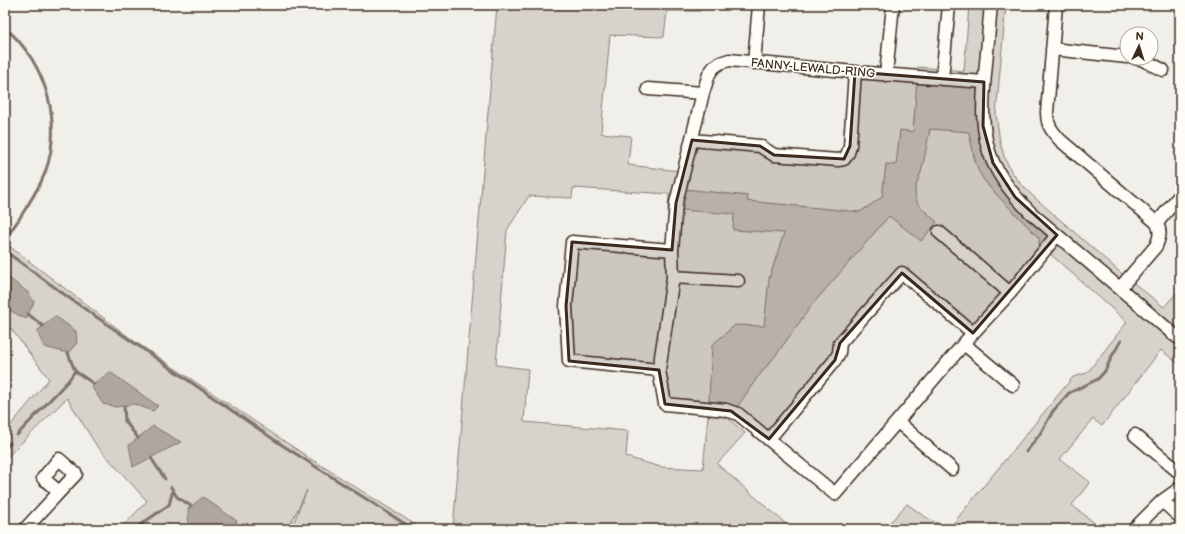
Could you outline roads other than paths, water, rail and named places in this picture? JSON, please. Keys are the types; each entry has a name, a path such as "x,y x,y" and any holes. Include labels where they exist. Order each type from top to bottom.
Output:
{"street":[{"path":"754,62 759,5"},
{"path":"886,75 893,5"},
{"path":"942,79 949,5"},
{"path":"991,5 984,82 983,126 993,163 1015,197 1031,213 1120,288 1179,341"},
{"path":"1056,5 1046,112 1047,122 1051,130 1060,140 1157,223 1160,230 1156,246 1120,288"},
{"path":"1052,49 1119,56"},
{"name":"FANNY-LEWALD-RING","path":"984,82 886,75 729,60 714,67 709,74 703,93 676,203 672,250 673,277 659,370 664,404 726,410 738,414 835,494 964,344 1010,293 1057,235"},
{"path":"1155,66 1163,70"},
{"path":"692,140 760,146 774,155 838,160 844,159 850,146 856,72"},
{"path":"648,89 703,93"},
{"path":"1157,223 1180,195"},
{"path":"939,232 1010,293"},
{"path":"659,370 569,361 566,306 572,242 672,250"},
{"path":"769,439 835,360 840,343 902,273 974,333"},
{"path":"673,277 738,281"},
{"path":"964,344 1013,385"},
{"path":"898,422 952,469"},
{"path":"1135,435 1180,473"},
{"path":"1134,529 1162,501 1180,488"},
{"path":"25,529 59,492"},
{"path":"1162,501 1180,517"}],"waterway":[{"path":"5,28 20,43 32,60 42,79 52,120 52,141 48,162 41,182 5,242"},
{"path":"5,251 72,300 279,443 413,529"},
{"path":"28,314 43,326"},
{"path":"1026,452 1040,434 1053,411 1069,393 1098,379 1105,371 1121,341"},
{"path":"17,435 68,381 75,371 68,353"},
{"path":"75,371 94,384"},
{"path":"124,406 125,421 138,438"},
{"path":"5,449 10,443"},
{"path":"151,458 165,479"},
{"path":"171,487 177,497 191,506"},
{"path":"136,529 169,505 173,490"}]}
